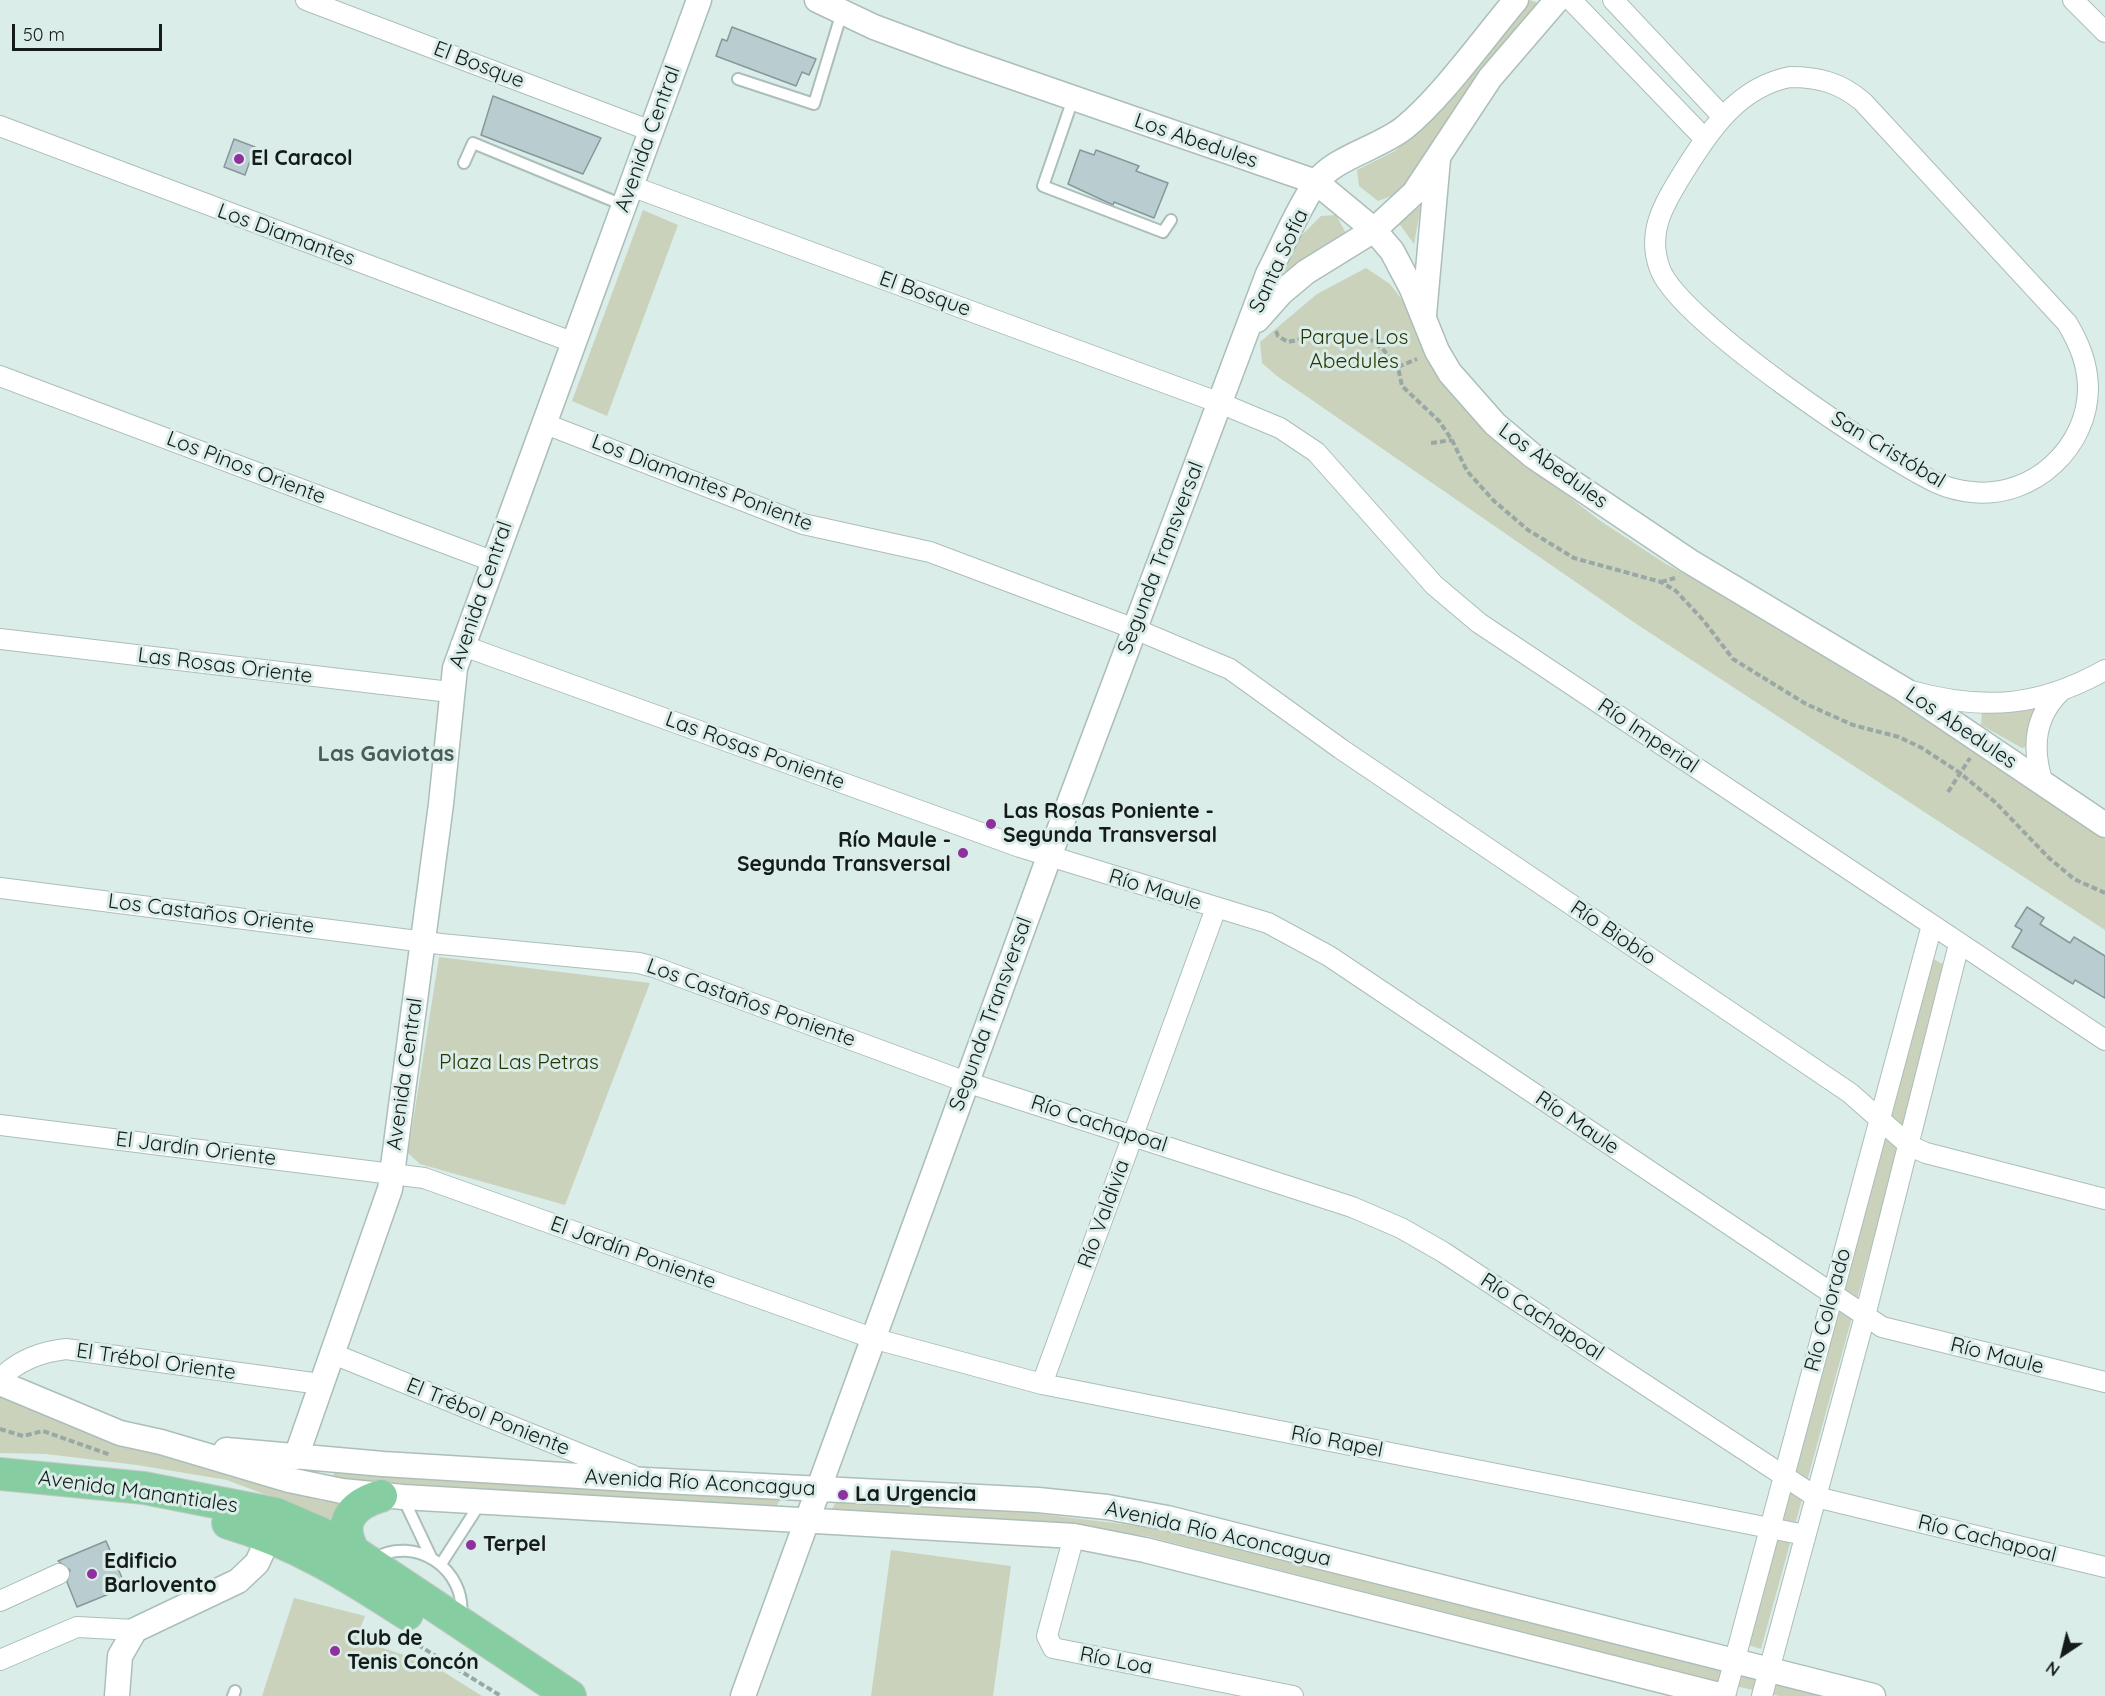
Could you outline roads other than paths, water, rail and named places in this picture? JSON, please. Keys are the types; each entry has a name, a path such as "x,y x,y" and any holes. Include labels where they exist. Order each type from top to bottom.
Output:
{"main road":[{"name":"Avenida Manantiales","path":"0,1474 144,1488 273,1525"},
{"name":"Avenida Manantiales","path":"0,1482 136,1501 273,1525"},
{"path":"361,1557 347,1540 347,1521 359,1506 392,1497"},
{"path":"273,1525 320,1533 361,1557 570,1696"},
{"path":"273,1525 337,1569 538,1696"}],"street":[{"name":"El Bosque","path":"306,0 651,131"},
{"name":"Avenida Central","path":"296,1457 390,1190 441,804 450,692 461,645 699,0"},
{"name":"Los Abedules","path":"817,0 874,27 1073,99 1316,182 1374,230 1392,251 1424,315 1437,351 1450,373 1495,424 1533,456 1689,561 1903,689 2105,825"},
{"name":"Santa Sofía","path":"1246,334 1268,274 1316,182 1340,163 1385,141 1405,127 1435,96 1516,0"},
{"name":"Santa Sofía","path":"1246,334 1267,308 1306,272 1374,230 1414,193 1490,78 1557,0"},
{"path":"1571,0 1704,138"},
{"path":"1613,0 1723,117"},
{"path":"2073,0 2105,32"},
{"name":"San Cristóbal","path":"1790,77 1821,79 1851,92 1863,102 2044,297 2076,338 2083,354 2088,388 2082,422 2065,452 2040,476 2008,489 1973,492 1939,484 1819,409 1674,294 1660,270 1655,240 1656,225 1663,203 1704,138 1723,117 1760,85 1790,77"},
{"name":"Los Diamantes","path":"0,126 572,342"},
{"path":"1424,315 1438,158"},
{"name":"El Bosque","path":"627,195 1220,403"},
{"name":"Segunda Transversal","path":"743,1696 1049,857 1246,334"},
{"name":"Los Pinos Oriente","path":"0,376 492,561"},
{"name":"Río Imperial","path":"1220,403 1280,428 1316,452 1434,585 1479,623 2105,1040"},
{"name":"Los Diamantes Poniente","path":"543,423 803,524 930,552 1135,629"},
{"name":"Río Biobío","path":"1135,629 1230,669 1341,749 1850,1093 1910,1146 1926,1153 2105,1199"},
{"name":"Las Rosas Oriente","path":"0,639 450,692"},
{"name":"Las Rosas Poniente","path":"461,645 1049,857"},
{"path":"1903,689 1926,695 1988,703 2031,701 2060,692 2105,670"},
{"name":"Los Abedules","path":"2043,783 2036,760 2036,740 2041,720 2051,701 2060,692"},
{"name":"Río Maule","path":"1049,857 1268,923 1329,956 1882,1327 2105,1382"},
{"name":"Los Castaños Oriente","path":"0,888 423,940"},
{"name":"Río Valdivia","path":"1042,1384 1216,908"},
{"name":"Río Colorado","path":"1724,1696 1772,1528 1878,1120 1932,925"},
{"name":"Los Castaños Poniente","path":"423,940 639,963 966,1082"},
{"name":"Río Colorado","path":"1762,1696 1910,1146 1959,944"},
{"name":"Río Cachapoal","path":"966,1082 1133,1134 1352,1207 1401,1228 1443,1252 1816,1497 2105,1567"},
{"name":"El Jardín Oriente","path":"0,1125 391,1174"},
{"name":"El Jardín Poniente","path":"391,1174 424,1178 872,1338"},
{"name":"Río Rapel","path":"872,1338 1042,1384 1805,1535"},
{"name":"El Trébol Oriente","path":"0,1378 26,1359 52,1350 66,1349 320,1384"},
{"name":"El Trébol Poniente","path":"331,1353 645,1480"},
{"path":"0,1383 96,1424 161,1442"},
{"name":"Avenida Río Aconcagua","path":"161,1442 296,1457 817,1490 1038,1500 1107,1507 1147,1514 1873,1696"},
{"name":"Avenida Río Aconcagua","path":"161,1442 289,1480 392,1497 1074,1536 1145,1550 1724,1696"},
{"path":"0,1660 77,1627 135,1630 238,1581 257,1563 273,1525"},
{"name":"Río Loa","path":"1074,1536 1047,1636 1053,1648 1293,1696"},
{"path":"0,1601 59,1574"},
{"path":"117,1696 120,1656 135,1630"}],"lane":[{"path":"738,79 813,104 842,12"},
{"path":"1073,99 1043,186 1163,232 1171,220"},
{"path":"464,164 473,143 627,195"},
{"path":"392,1497 431,1557"},
{"path":"441,1564 481,1502"},
{"path":"361,1557 398,1550 421,1553 431,1557 441,1564 459,1591 460,1624"}],"place":[{"name":"El Caracol","path":"239,159"},
{"name":"Las Rosas Poniente - Segunda Transversal","path":"991,824"},
{"name":"Río Maule - Segunda Transversal","path":"963,853"},
{"name":"La Urgencia","path":"843,1495"},
{"name":"Terpel","path":"471,1545"},
{"name":"Edificio Barlovento","path":"92,1574"},
{"name":"Club de Tenis Concón","path":"335,1651"}],"district":[{"name":"Las Gaviotas","path":"386,754"}],"park label":[{"name":"Parque Los Abedules","path":"1354,350"},
{"name":"Plaza Las Petras","path":"519,1063"}]}
